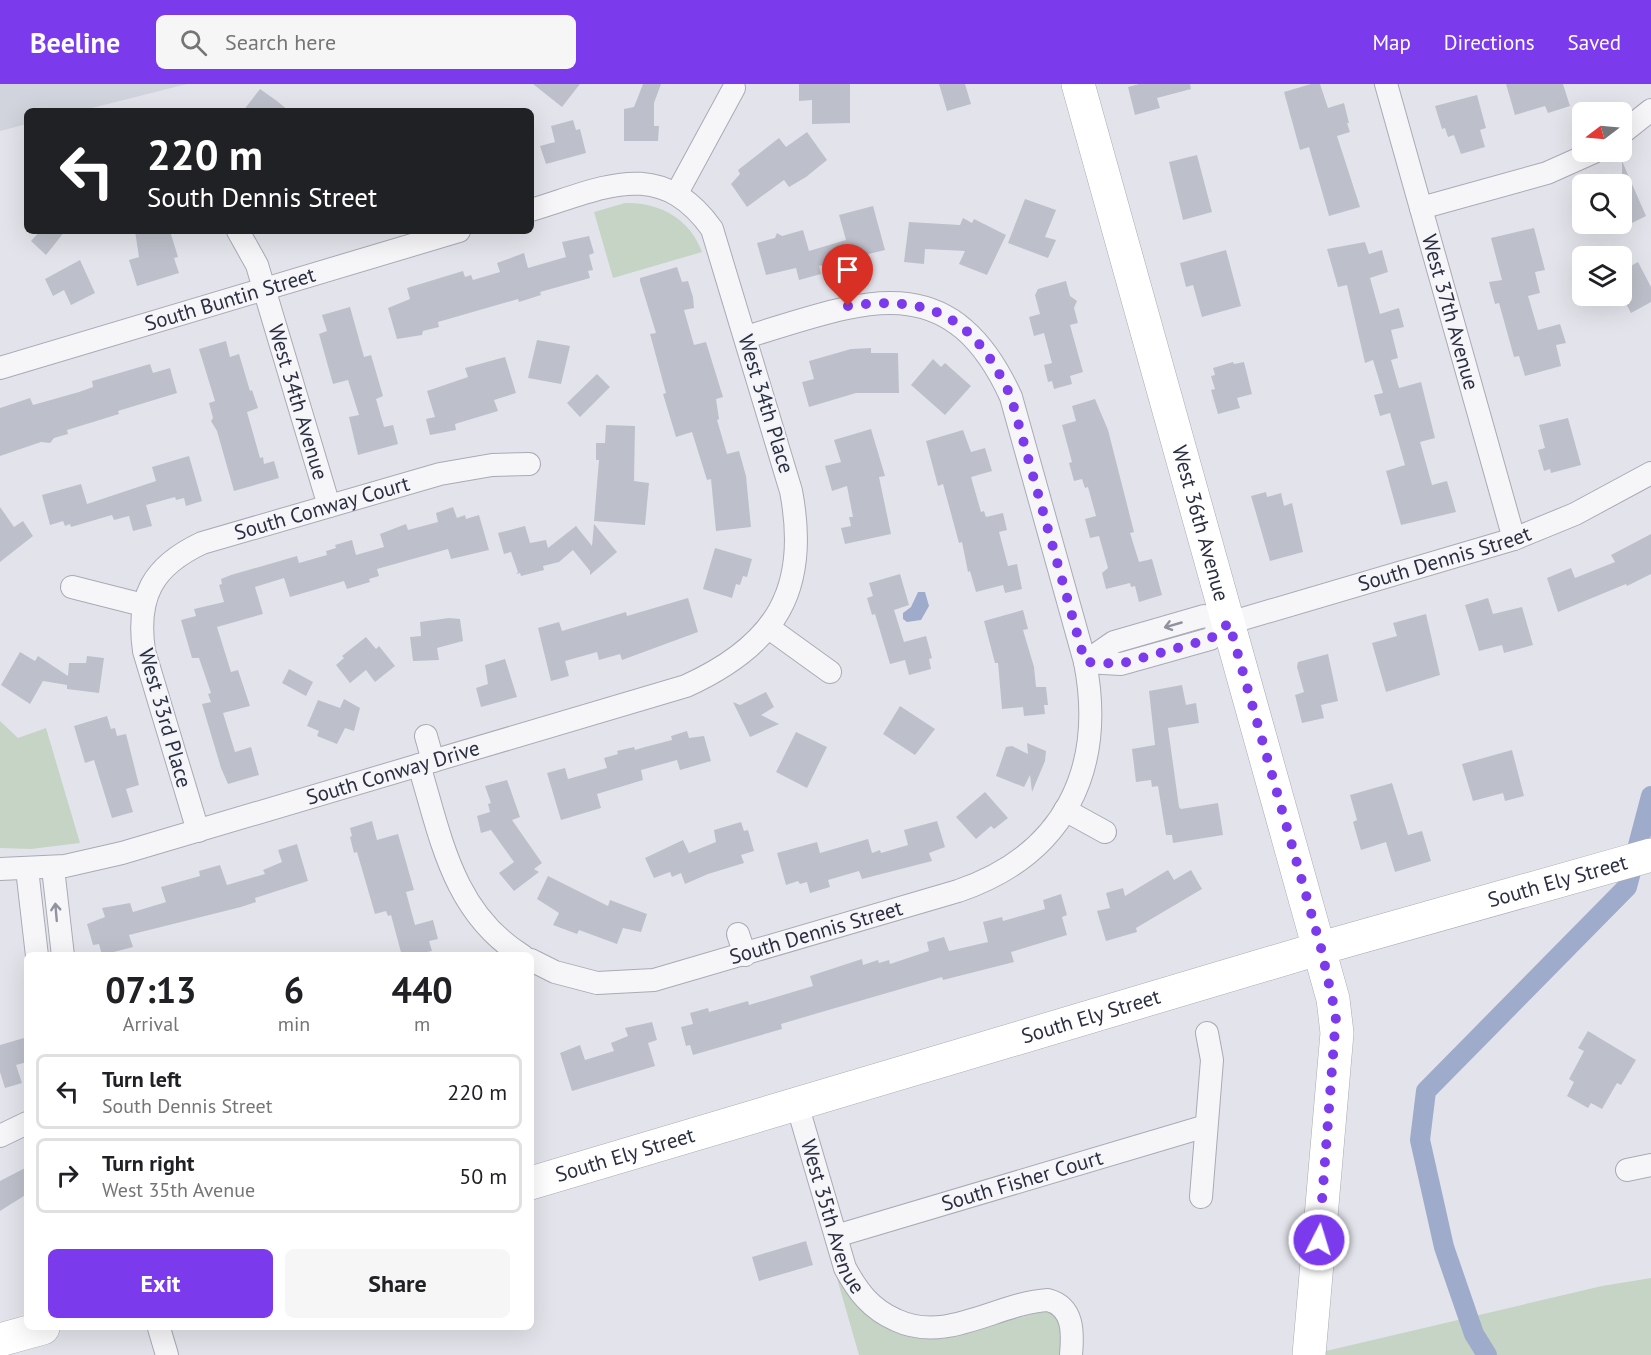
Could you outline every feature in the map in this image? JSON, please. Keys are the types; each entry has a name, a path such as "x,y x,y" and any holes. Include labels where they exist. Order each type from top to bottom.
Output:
{"street":[{"name":"West 36th Avenue","path":"1078,84 1321,948 1333,999 1337,1033 1309,1355"},
{"name":"West 37th Avenue","path":"1386,84 1514,539"},
{"path":"534,209 628,183 652,184 677,193 734,88"},
{"path":"1632,125 1651,110"},
{"path":"1421,208 1547,173 1572,162"},
{"name":"West 34th Place","path":"677,193 697,208 712,229 791,491 796,518 797,563 790,588 769,628"},
{"name":"West 34th Avenue","path":"240,234 257,265 329,507"},
{"name":"South Buntin Street","path":"1,363 449,234"},
{"path":"746,337 848,306 872,303 929,308 968,330 997,367 1011,397 1085,662 1090,688 1092,724 1087,755 1065,810 1105,832"},
{"name":"South Conway Court","path":"143,605 150,585 161,569 183,552 202,543 440,474 492,465 529,464"},
{"name":"South Dennis Street","path":"1085,662 1114,642 1204,616 1229,623 1514,539 1575,513 1651,473"},
{"path":"72,587 143,605"},
{"name":"West 33rd Place","path":"143,605 140,627 144,651 198,831"},
{"path":"769,628 830,672"},
{"name":"South Conway Drive","path":"0,869 53,868 90,861 686,686 731,663 769,628"},
{"path":"426,736 426,763 445,852 468,904 497,936 516,952"},
{"name":"South Dennis Street","path":"534,966 588,981 638,983 672,977 742,944 983,883 1004,873 1034,850 1065,810"},
{"name":"South Ely Street","path":"534,1182 1321,948 1639,858"},
{"path":"53,868 63,952"},
{"path":"27,869 37,952"},
{"path":"1201,1197 1212,1060 1207,1033"},
{"name":"West 35th Avenue","path":"797,1104 845,1268 854,1286 874,1308 887,1316 916,1327 935,1328 1048,1300 1058,1302 1066,1310 1071,1322 1071,1355"},
{"path":"0,1136 24,1124"},
{"name":"South Fisher Court","path":"836,1236 1206,1126"},
{"path":"1627,1170 1651,1165"},
{"path":"0,1340 36,1330"},
{"path":"160,1330 167,1355"}],"shaded area":[{"path":"0,84 187,84 92,108 24,108 24,125 0,131"}],"green space":[{"path":"625,203 638,203 662,209 672,215 690,230 702,252 613,278 594,212"},
{"path":"0,721 18,738 46,728 80,843 31,849 0,848"},
{"path":"834,1268 922,1337 943,1339 1047,1310 1062,1321 1061,1355 859,1355"},
{"path":"1651,1278 1651,1355 1326,1355 1326,1351 1602,1286"}],"water":[{"path":"918,592 925,592 929,606 921,620 907,622 903,619 903,613 911,607"}],"building":[{"path":"533,84 580,84 562,107"},
{"path":"643,84 661,84 654,103 654,126 659,126 658,141 624,141 624,109 634,107"},
{"path":"799,84 850,84 850,123 812,124 812,100 799,101"},
{"path":"939,84 965,84 971,104 947,111"},
{"path":"1139,84 1190,84 1191,89 1157,98 1160,108 1135,115 1128,87"},
{"path":"1311,84 1320,84 1328,108 1344,103 1349,123 1347,123 1350,132 1337,136 1360,207 1329,216 1309,147 1300,150 1284,92"},
{"path":"1506,84 1563,84 1570,106 1548,113 1545,106 1515,115"},
{"path":"260,89 285,108 245,108"},
{"path":"1477,95 1486,128 1480,130 1485,147 1461,154 1454,135 1448,137 1445,128 1442,129 1435,106"},
{"path":"573,120 576,130 580,129 586,153 546,164 540,146 555,142 551,126"},
{"path":"807,132 827,160 789,187 784,180 747,207 731,184 740,174 738,170 779,138 786,147"},
{"path":"1197,155 1212,212 1183,220 1169,162"},
{"path":"1622,162 1622,162 1628,174 1622,174"},
{"path":"1632,184 1646,216 1632,223"},
{"path":"1025,199 1056,210 1045,237 1056,240 1048,258 1008,243"},
{"path":"873,206 885,250 819,266 821,274 799,280 796,268 766,275 757,243 775,238 777,233 782,236 803,230 809,251 846,240 839,215"},
{"path":"963,218 972,223 974,219 1006,235 987,275 959,264 965,251 925,249 924,264 904,262 909,222 960,225"},
{"path":"1534,228 1545,270 1535,272 1540,293 1528,296 1538,330 1560,324 1566,343 1556,345 1561,366 1525,376 1519,356 1514,357 1499,303 1495,304 1489,282 1502,280 1491,238"},
{"path":"37,234 63,234 46,255 31,241"},
{"path":"135,234 171,234 178,257 174,258 179,273 137,286 129,260 139,257"},
{"path":"589,236 594,253 589,255 593,270 588,271 590,278 540,292 541,295 519,302 518,299 438,322 439,327 423,331 422,335 397,339 388,308 410,299 407,288 463,271 465,277 471,275 473,280 500,272 497,263 524,253 528,268 566,257 562,242"},
{"path":"1365,242 1369,254 1382,250 1388,272 1370,278 1380,314 1399,308 1404,327 1391,330 1398,358 1391,360 1399,388 1421,382 1435,438 1420,442 1432,485 1447,481 1456,512 1401,525 1386,471 1405,465 1390,413 1380,416 1374,395 1383,393 1373,360 1365,363 1347,285 1338,287 1327,249"},
{"path":"1226,250 1241,306 1202,317 1193,285 1186,287 1180,263"},
{"path":"80,260 95,293 71,305 64,290 53,296 45,279"},
{"path":"1638,262 1651,287 1651,302 1631,313 1627,306 1632,306 1632,265"},
{"path":"677,267 682,282 688,281 693,297 694,308 684,310 694,345 706,342 723,397 716,399 719,419 717,420 727,454 739,451 746,476 751,527 716,531 711,479 707,480 692,432 676,437 663,394 666,393 650,334 656,333 640,278"},
{"path":"1066,281 1070,296 1077,301 1074,308 1078,323 1070,325 1083,372 1070,376 1072,384 1054,389 1052,381 1048,382 1044,365 1052,363 1044,333 1034,336 1029,317 1040,314 1035,295 1038,289"},
{"path":"350,307 364,357 371,355 383,396 376,399 384,427 393,425 398,444 358,455 349,417 359,415 348,380 333,384 319,334 327,331 322,315"},
{"path":"537,340 570,346 561,384 528,378"},
{"path":"226,341 230,357 239,354 250,391 252,390 258,408 247,412 260,458 263,457 264,464 274,461 279,478 234,491 217,431 211,421 213,418 209,403 215,401 199,349"},
{"path":"871,348 871,353 898,353 899,393 856,393 809,407 802,382 814,379 809,361 851,349"},
{"path":"505,357 516,393 494,400 498,411 455,424 456,430 430,435 426,419 435,417 427,391 468,377 465,368"},
{"path":"933,359 941,367 945,363 971,386 945,415 911,385"},
{"path":"1233,362 1234,364 1244,362 1252,394 1237,398 1240,408 1218,414 1211,390 1215,389 1211,376 1215,375 1213,368"},
{"path":"150,364 153,373 170,368 177,393 67,430 68,434 54,438 50,443 41,442 0,456 0,408 30,398 33,405 79,392 93,387 92,381"},
{"path":"597,374 610,387 580,417 567,403"},
{"path":"1095,399 1108,430 1134,532 1130,533 1139,562 1152,559 1162,595 1139,602 1135,586 1131,587 1130,583 1106,589 1102,573 1108,568 1099,536 1090,538 1085,519 1096,516 1088,487 1085,488 1082,479 1074,481 1069,463 1072,462 1062,425 1076,421 1072,406"},
{"path":"1568,418 1581,465 1551,473 1550,469 1544,471 1538,450 1545,448 1539,425"},
{"path":"606,425 635,426 634,481 649,483 645,525 594,521 599,460 596,460 596,443 605,443"},
{"path":"871,429 885,476 879,477 891,534 845,544 841,528 851,526 849,517 853,517 847,486 832,491 825,466 841,462 834,440"},
{"path":"963,430 971,452 985,448 992,471 971,477 981,512 984,511 986,517 1003,513 1007,530 999,532 1008,566 1017,564 1022,589 1005,593 1003,585 976,592 970,571 968,572 962,542 959,543 943,484 938,486 926,441"},
{"path":"189,456 202,501 186,506 184,498 176,500 175,497 146,505 152,526 133,531 129,516 114,520 112,515 71,527 70,524 65,526 63,521 50,525 42,495 81,484 87,504 156,481 152,467"},
{"path":"1266,492 1267,497 1281,493 1284,506 1292,503 1303,552 1270,561 1251,496"},
{"path":"0,507 14,527 23,521 33,536 0,562"},
{"path":"453,507 457,518 465,515 466,519 479,515 489,550 451,559 448,549 377,569 379,576 369,579 370,582 347,589 344,581 290,597 284,578 255,587 263,614 217,627 231,672 238,670 250,706 223,713 235,752 251,747 259,775 228,784 202,704 211,702 208,694 211,693 199,658 192,658 181,620 196,616 194,609 224,602 219,585 222,584 221,579 297,556 299,563 327,555 326,551 336,548 335,545 352,540 356,555 384,547 380,534 406,524 408,530 438,522 436,513"},
{"path":"594,524 617,552 590,575 590,571 573,550 559,562 543,566 544,570 521,576 520,573 516,574 518,572 511,552 504,554 498,533 525,526 530,543 546,540 548,548 576,526 592,546"},
{"path":"1651,534 1651,574 1627,586 1626,584 1558,612 1547,578 1571,568 1575,578 1615,562 1611,555"},
{"path":"715,548 752,559 747,577 743,576 740,585 736,584 732,598 703,589"},
{"path":"900,574 909,605 894,610 904,642 926,636 932,658 929,659 931,669 909,675 905,660 890,664 875,614 872,615 867,598 873,596 869,583"},
{"path":"688,598 698,632 622,660 620,654 599,660 597,652 565,661 569,676 551,681 538,628 559,622 562,631 626,612 627,616"},
{"path":"1488,598 1493,614 1522,607 1533,645 1504,653 1502,645 1479,651 1465,605"},
{"path":"1023,610 1028,629 1023,630 1034,667 1036,687 1046,687 1048,705 1044,705 1045,714 1024,716 1023,707 1002,709 998,663 995,663 984,621"},
{"path":"1426,614 1440,675 1386,692 1372,643 1397,636 1393,623"},
{"path":"449,618 460,619 463,641 437,648 439,660 413,661 410,637 421,636 420,622"},
{"path":"366,637 376,649 379,646 395,666 375,682 366,670 350,683 336,665 344,658 342,656"},
{"path":"20,652 35,661 38,656 68,676 69,663 86,663 87,656 104,658 99,693 67,689 67,685 43,681 30,704 1,685"},
{"path":"1328,654 1338,701 1321,705 1324,718 1302,723 1295,695 1304,692 1297,667 1298,662"},
{"path":"505,659 517,697 481,707 476,688 488,684 485,665"},
{"path":"289,669 313,682 306,696 282,683"},
{"path":"1182,685 1186,705 1196,703 1199,723 1168,728 1179,807 1181,809 1218,803 1223,835 1173,843 1172,835 1166,835 1158,786 1152,787 1151,780 1136,782 1132,749 1155,745 1149,691"},
{"path":"766,692 774,707 761,715 779,724 750,737 733,702 740,705"},
{"path":"344,699 360,708 354,731 345,728 337,744 317,736 319,731 307,726 318,700 340,708"},
{"path":"900,706 935,729 915,755 883,734"},
{"path":"107,716 111,729 115,728 117,736 126,734 139,785 126,789 133,812 112,818 94,760 85,763 74,726"},
{"path":"687,731 689,738 704,736 711,761 680,770 677,760 641,770 643,780 597,794 601,808 561,820 547,773 565,768 568,779 607,768 604,758 618,754 617,751 634,747 635,750 672,740 671,736"},
{"path":"796,732 827,747 807,788 776,772"},
{"path":"1027,743 1046,751 1045,761 1032,792 1030,775 1024,787 996,776 1006,747 1012,746 1028,754"},
{"path":"1512,750 1524,796 1505,801 1503,793 1473,801 1462,764"},
{"path":"507,780 520,817 512,820 542,863 534,869 539,872 514,891 499,873 514,862 491,830 481,833 477,816 490,812 488,804 491,803 485,786"},
{"path":"1392,783 1408,835 1422,831 1431,861 1395,872 1386,842 1361,850 1353,822 1357,820 1350,795"},
{"path":"985,792 1008,818 994,829 991,826 976,839 956,817"},
{"path":"372,821 377,840 398,834 414,890 406,892 415,925 433,920 438,939 429,941 432,951 401,952 391,915 388,916 386,911 375,914 357,852 354,853 350,828"},
{"path":"937,821 945,847 929,853 932,861 862,879 859,871 828,880 830,887 810,893 807,882 800,884 798,881 786,885 777,853 817,842 820,853 868,839 872,853 880,850 881,853 908,845 904,830"},
{"path":"741,822 744,831 748,830 754,851 741,855 744,863 685,884 681,873 672,877 670,872 654,878 645,858 683,840 689,853 716,842 714,830"},
{"path":"297,844 308,881 255,898 256,902 241,907 129,935 133,947 114,952 101,952 99,944 93,945 87,924 105,917 102,908 130,903 133,912 166,902 161,887 200,876 199,871 220,865 227,885 265,874 263,870 282,862 278,850"},
{"path":"1168,870 1174,880 1191,870 1202,889 1136,928 1137,932 1106,941 1097,911 1110,908 1106,893 1123,888 1125,896"},
{"path":"548,876 608,906 610,900 647,914 641,932 623,928 617,944 579,930 577,934 553,925 559,913 537,899"},
{"path":"1061,894 1067,915 1062,917 1067,935 1011,952 1014,962 943,980 942,977 781,1024 782,1029 693,1055 690,1045 686,1046 681,1027 693,1024 690,1013 708,1008 709,1012 748,1001 749,1005 813,986 810,976 862,959 863,965 878,960 879,963 889,960 890,964 929,951 927,942 944,937 949,951 988,942 983,922 1002,917 1003,921 1045,909 1043,900"},
{"path":"652,1022 657,1040 648,1043 655,1066 572,1091 560,1053 580,1045 585,1060 614,1051 611,1043 628,1036 625,1028"},
{"path":"1588,1031 1636,1060 1621,1085 1617,1083 1602,1109 1591,1103 1588,1108 1567,1096 1574,1082 1569,1079 1584,1051 1578,1048"},
{"path":"24,1038 24,1063 16,1065 22,1083 5,1088 0,1072 0,1045"},
{"path":"24,1169 24,1196 0,1211 0,1181"},
{"path":"806,1241 813,1265 759,1281 752,1257"}],"waterway":[{"path":"1487,1355 1474,1334 1444,1247 1420,1140 1426,1091 1627,887 1651,796"}],"route":[{"path":"848,306 896,303 929,308 968,330 997,367 1011,397 1085,662 1120,664 1210,639 1229,623 1321,948 1336,1016 1337,1033 1319,1240"}]}
